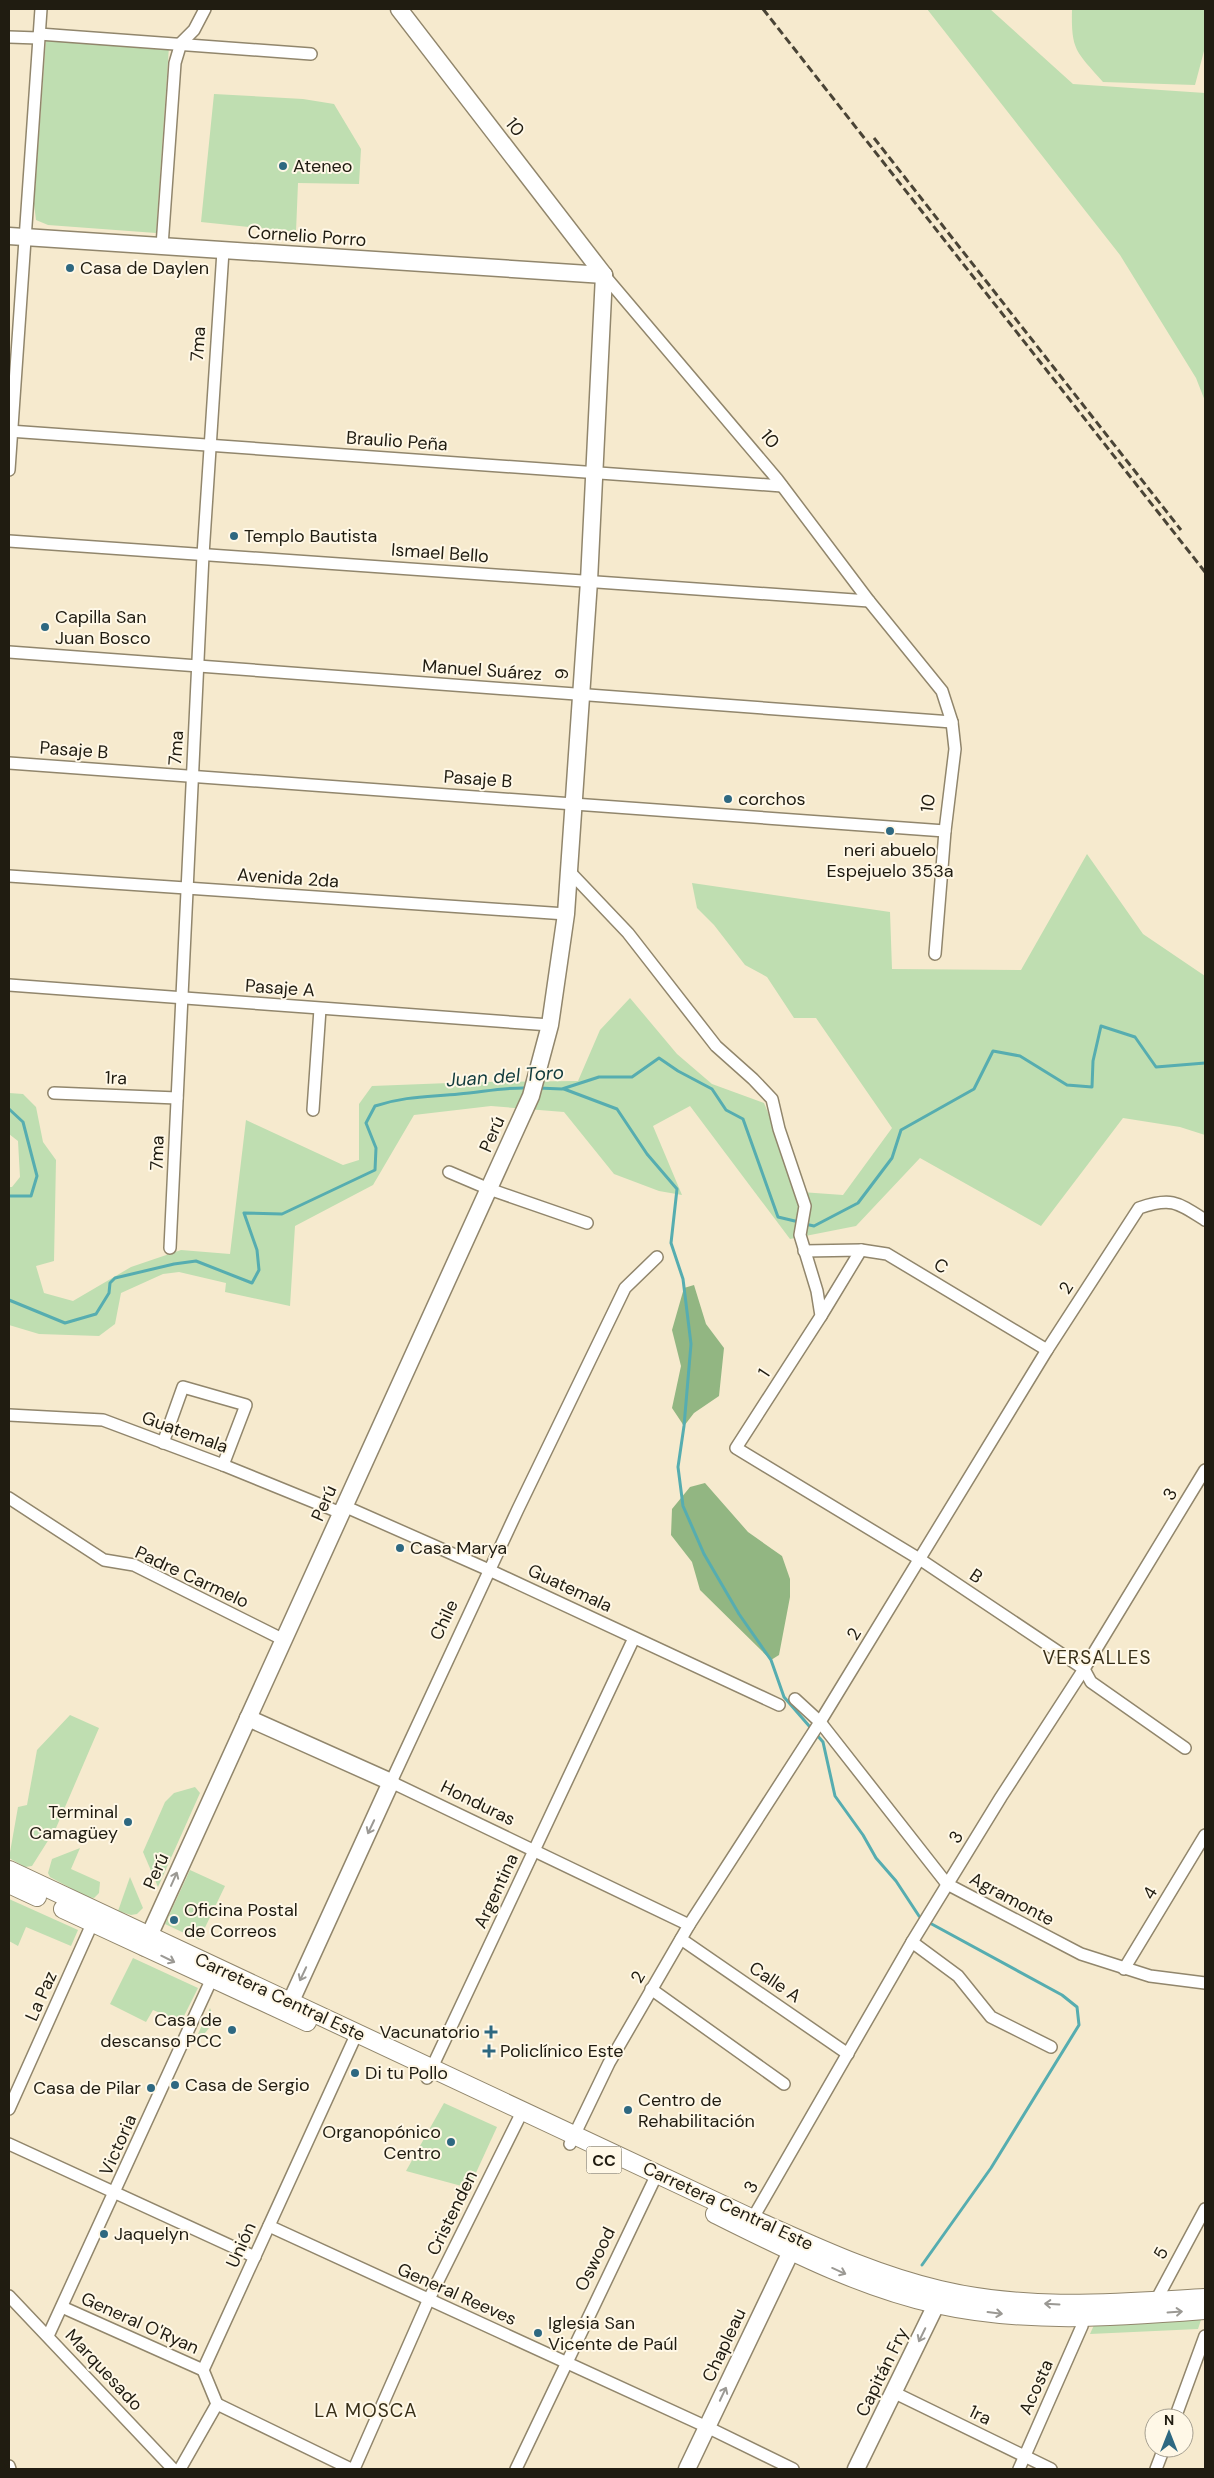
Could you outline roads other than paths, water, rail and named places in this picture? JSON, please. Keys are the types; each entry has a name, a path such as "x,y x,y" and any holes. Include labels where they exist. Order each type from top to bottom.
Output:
{"main road":[{"name":"Carretera Central Este","path":"9,1870 149,1936 215,1973 521,2114 794,2244 857,2280 1022,2316 1152,2308 1205,2310"},
{"name":"Carretera Central Este","path":"9,1884 92,1924 149,1936"},
{"name":"Carretera Central Este","path":"1152,2308 1205,2298"}],"street":[{"path":"9,470 10,432 26,237 41,9"},
{"path":"162,246 176,63 180,43 194,30 206,9"},
{"name":"10","path":"399,9 604,275 782,486 869,602 942,691 952,722 955,749 945,831 935,954"},
{"path":"9,37 38,36 180,43 311,54"},
{"name":"Cornelio Porro","path":"9,236 604,275"},
{"name":"7ma","path":"170,1248 191,777 209,446 223,251"},
{"name":"9","path":"538,1073 550,1025 566,914 572,804 589,581 604,275"},
{"name":"Braulio Peña","path":"10,432 595,471 782,486"},
{"name":"Ismael Bello","path":"9,541 869,602"},
{"name":"Manuel Suárez","path":"9,652 952,722"},
{"name":"Pasaje B","path":"9,763 945,831"},
{"path":"569,871 628,933 716,1046 753,1078 772,1099 779,1129 805,1206 800,1228 804,1251 817,1291 821,1316"},
{"name":"Avenida 2da","path":"9,876 566,914"},
{"name":"Pasaje A","path":"9,985 550,1025"},
{"path":"312,1110 320,1009"},
{"name":"Perú","path":"149,1936 531,1096 538,1073"},
{"name":"1ra","path":"54,1093 177,1098"},
{"path":"448,1172 489,1189 587,1223"},
{"name":"2","path":"572,2139 609,2063 689,1925 820,1722 1047,1350 1139,1208 1161,1200 1182,1206 1205,1220"},
{"name":"C","path":"804,1251 861,1250 887,1254 1047,1350"},
{"name":"1","path":"736,1448 861,1250"},
{"name":"Chile","path":"288,2007 489,1570 625,1288 657,1257"},
{"path":"163,1443 183,1387 246,1405 223,1465"},
{"name":"Guatemala","path":"9,1415 103,1420 343,1510 489,1570 779,1706"},
{"name":"B","path":"736,1448 920,1560 1084,1669 1091,1682 1185,1748"},
{"name":"3","path":"750,2224 947,1884 1084,1669 1205,1470"},
{"name":"Padre Carmelo","path":"9,1498 104,1560 134,1565 284,1640"},
{"name":"Argentina","path":"429,2073 634,1638"},
{"name":"Agramonte","path":"795,1698 820,1722 947,1884 1081,1954 1150,1976 1205,1983"},
{"name":"Honduras","path":"248,1718 391,1782 533,1852 689,1925"},
{"name":"4","path":"1124,1969 1205,1836"},
{"name":"La Paz","path":"9,2109 92,1924"},
{"name":"Calle A","path":"681,1939 848,2054"},
{"path":"912,1942 958,1976 991,2017 1050,2047"},
{"name":"Victoria","path":"48,2336 116,2192 215,1973"},
{"path":"652,1989 784,2084"},
{"name":"Unión","path":"203,2370 354,2038"},
{"name":"Cristenden","path":"352,2469 428,2301 521,2114"},
{"path":"9,2144 255,2257"},
{"name":"Oswood","path":"516,2469 654,2178"},
{"name":"5","path":"1152,2308 1205,2209"},
{"name":"General Reeves","path":"268,2226 428,2301 707,2427 794,2469"},
{"name":"Chapleau","path":"687,2469 794,2244"},
{"name":"Marquesado","path":"9,2296 174,2469"},
{"name":"Capitán Fry","path":"856,2469 938,2297"},
{"name":"General O'Ryan","path":"62,2307 203,2370"},
{"name":"Acosta","path":"1018,2469 1085,2311"},
{"path":"1179,2408 1205,2336"},
{"path":"203,2370 218,2404 352,2469"},
{"name":"1ra","path":"893,2392 1051,2469"},
{"path":"180,2469 218,2404"}],"waterway":[{"name":"Juan del Toro","path":"805,1224 814,1226 858,1203 892,1158 901,1130 974,1089 993,1051 1020,1056 1067,1085 1092,1087 1093,1061 1101,1026 1135,1037 1156,1067 1205,1063"},
{"name":"Juan del Toro","path":"538,1088 562,1089 599,1077 632,1077 659,1058 678,1071 712,1089 726,1110 743,1119 778,1217 799,1222"},
{"name":"Juan del Toro","path":"9,1300 65,1323 96,1314 109,1293 110,1283 115,1278 174,1264 196,1261 252,1283 259,1270 257,1250 244,1213 282,1214 375,1170 376,1148 366,1123 375,1106 417,1097 529,1088"},
{"path":"564,1089 617,1109 647,1154 677,1189 671,1243 683,1279 691,1344 684,1426 678,1467 683,1506 704,1554 739,1614 771,1660 784,1697 823,1742 835,1796 863,1835 876,1858 896,1881 919,1916 923,1919"},
{"name":"Juan del Toro","path":"9,1109 23,1122 37,1176 31,1196 9,1196"},
{"path":"922,2265 991,2168 1079,2025 1077,2007 1062,1995 928,1922"}],"railway":[{"path":"763,9 1205,572"},
{"path":"874,138 1181,530"}],"place":[{"name":"Ateneo","path":"283,166"},
{"name":"Casa de Daylen","path":"70,268"},
{"name":"Templo Bautista","path":"234,536"},
{"name":"Capilla San Juan Bosco","path":"45,627"},
{"name":"corchos","path":"728,799"},
{"name":"neri abuelo Espejuelo 353a","path":"890,831"},
{"name":"Casa Marya","path":"400,1548"},
{"name":"Terminal Camagüey","path":"128,1822"},
{"name":"Oficina Postal de Correos","path":"174,1920"},
{"name":"Casa de descanso PCC","path":"232,2030"},
{"name":"Vacunatorio","path":"491,2032"},
{"name":"Policlínico Este","path":"489,2051"},
{"name":"Di tu Pollo","path":"355,2073"},
{"name":"Casa de Sergio","path":"175,2085"},
{"name":"Casa de Pilar","path":"151,2088"},
{"name":"Centro de Rehabilitación","path":"628,2110"},
{"name":"Organopónico Centro","path":"451,2142"},
{"name":"Jaquelyn","path":"104,2234"},
{"name":"Iglesia San Vicente de Paúl","path":"538,2333"}],"district":[{"name":"VERSALLES","path":"1097,1657"},
{"name":"LA MOSCA","path":"366,2410"}]}
